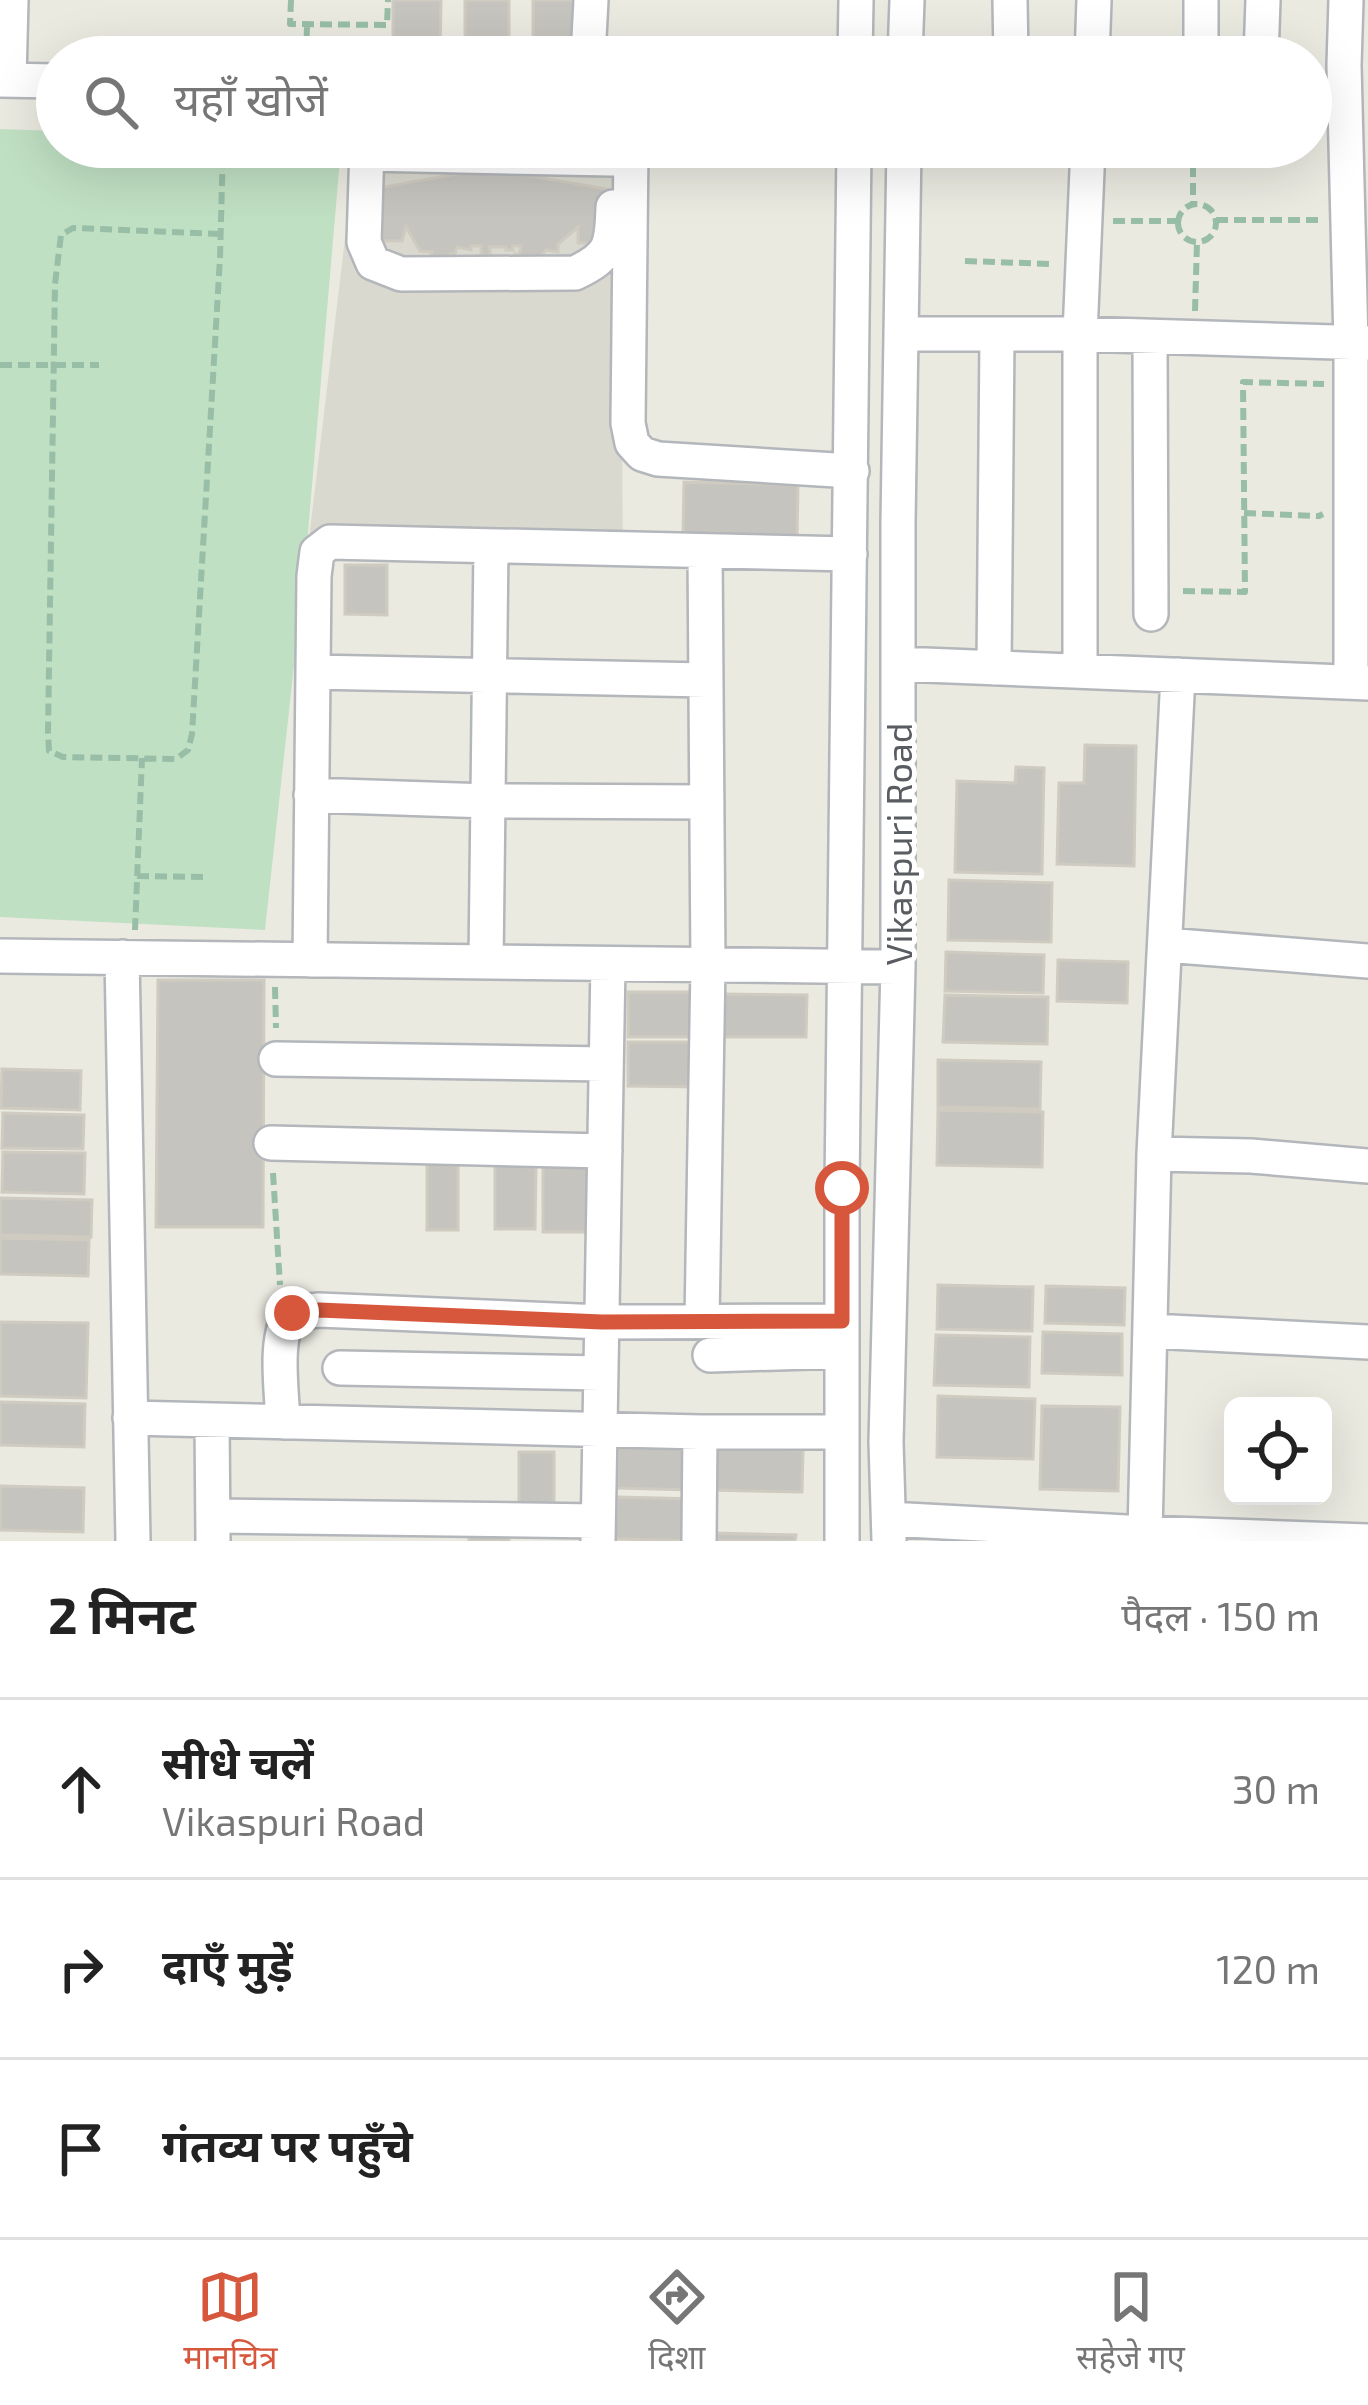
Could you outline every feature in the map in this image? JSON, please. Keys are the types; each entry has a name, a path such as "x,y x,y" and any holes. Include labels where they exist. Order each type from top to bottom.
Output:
{"street":[{"path":"11,0 4,80 36,81"},
{"path":"589,36 591,0"},
{"path":"855,36 856,0"},
{"path":"906,36 907,0"},
{"path":"1010,0 1011,36"},
{"path":"1093,36 1094,0"},
{"path":"1201,0 1201,36"},
{"path":"1262,36 1263,0"},
{"path":"900,664 1360,682 1359,343 1342,81 1346,0"},
{"path":"366,168 364,242 374,263 401,274 574,273 595,264 610,248 617,168"},
{"path":"619,168 632,443 642,454 679,462 852,471"},
{"name":"Vikaspuri Road","path":"842,1541 854,168"},
{"name":"Vikaspuri Road","path":"889,1530 886,1442 898,968 904,168"},
{"path":"1079,670 1080,334 1087,168"},
{"path":"901,334 1359,343"},
{"path":"994,668 997,336"},
{"path":"1150,337 1150,602"},
{"path":"310,960 317,552 331,542 850,554"},
{"path":"486,962 491,547"},
{"path":"702,1321 708,965 705,551"},
{"path":"313,672 706,680"},
{"path":"1145,1533 1154,1154 1178,675"},
{"path":"311,795 706,802"},
{"path":"1166,945 1368,961"},
{"path":"0,956 898,968"},
{"path":"128,957 133,1541"},
{"path":"212,1420 213,1528 598,1531 608,964"},
{"path":"276,1059 606,1064"},
{"path":"271,1143 605,1151"},
{"path":"1154,1154 1368,1166"},
{"path":"283,1422 281,1340 283,1324 292,1313 702,1321 842,1336"},
{"path":"1151,1331 1368,1342"},
{"path":"710,1355 842,1336"},
{"path":"340,1368 601,1373"},
{"path":"130,1418 842,1432"},
{"path":"699,1541 700,1432"},
{"path":"889,1530 1368,1541"}],"path":[{"path":"291,0 290,23 308,26 387,25 388,0"},
{"path":"307,36 308,26"},
{"path":"220,234 73,228 61,235 55,284 49,751 63,757 176,759 188,750 192,734 220,234 222,168"},
{"path":"1193,168 1193,204"},
{"path":"1193,204 1210,209 1216,220 1213,233 1197,242 1180,234 1178,221 1193,204"},
{"path":"1216,220 1348,220"},
{"path":"1085,221 1178,221"},
{"path":"1194,339 1197,242"},
{"path":"965,261 1083,266"},
{"path":"0,365 99,365"},
{"path":"1150,602 1244,592 1243,382 1326,384"},
{"path":"1244,513 1319,517 1328,504"},
{"path":"128,957 142,758"},
{"path":"137,876 209,877"}],"shaded area":[{"path":"353,168 620,168 623,567 307,555"}],"green space":[{"path":"0,129 36,130 36,168 339,168 306,556 265,930 0,917"}],"building":[{"path":"393,0 441,0 440,36 393,36"},
{"path":"465,0 509,0 509,36 465,36"},
{"path":"533,0 574,0 574,36 533,36"},
{"path":"462,168 519,168 519,174 606,189 605,243 578,243 578,227 558,244 558,252 546,250 539,260 515,260 521,246 513,250 490,247 490,255 481,255 481,246 471,246 471,250 457,247 450,260 428,260 432,252 420,251 406,227 402,241 377,241 379,188 462,173"},
{"path":"684,482 798,485 797,538 683,535"},
{"path":"345,565 387,565 387,615 345,614"},
{"path":"1085,745 1136,746 1134,866 1057,864 1059,783 1084,783"},
{"path":"1016,767 1044,768 1042,874 955,872 957,781 1015,783"},
{"path":"949,880 1052,883 1051,942 948,940"},
{"path":"946,952 1044,955 1043,993 945,991"},
{"path":"1058,960 1128,962 1127,1003 1057,1001"},
{"path":"158,980 264,980 263,1227 156,1227"},
{"path":"628,992 698,992 697,1037 628,1037"},
{"path":"718,994 807,995 806,1037 718,1037"},
{"path":"945,995 1048,997 1047,1044 943,1042"},
{"path":"628,1042 698,1042 698,1087 628,1086"},
{"path":"938,1060 1041,1062 1040,1109 938,1107"},
{"path":"2,1069 81,1071 80,1110 1,1108"},
{"path":"938,1110 1043,1112 1042,1167 937,1165"},
{"path":"3,1113 84,1115 83,1149 2,1148"},
{"path":"3,1152 85,1153 84,1194 2,1192"},
{"path":"427,1159 458,1159 458,1230 427,1230"},
{"path":"543,1163 590,1163 589,1232 543,1232"},
{"path":"495,1164 536,1164 535,1229 495,1229"},
{"path":"0,1198 92,1200 91,1237 0,1235"},
{"path":"0,1238 89,1240 88,1276 0,1274"},
{"path":"938,1285 1033,1287 1032,1331 937,1329"},
{"path":"1046,1286 1125,1288 1124,1325 1045,1323"},
{"path":"0,1322 88,1323 86,1398 0,1396"},
{"path":"1043,1332 1122,1334 1122,1375 1042,1373"},
{"path":"936,1335 1030,1337 1029,1387 934,1385"},
{"path":"938,1396 1035,1399 1033,1459 937,1457"},
{"path":"0,1402 85,1404 84,1447 0,1445"},
{"path":"1042,1406 1120,1407 1118,1491 1040,1489"},
{"path":"618,1447 693,1448 692,1490 617,1488"},
{"path":"709,1448 803,1450 802,1492 708,1490"},
{"path":"519,1452 554,1452 554,1516 519,1516"},
{"path":"0,1486 84,1488 83,1532 0,1530"},
{"path":"617,1497 699,1499 698,1541 615,1539"},
{"path":"469,1524 509,1524 509,1541 469,1541"},
{"path":"712,1533 796,1535 795,1541 712,1541"}],"route":[{"path":"292,1313 319,1310 602,1322 842,1321 842,1188"}]}
